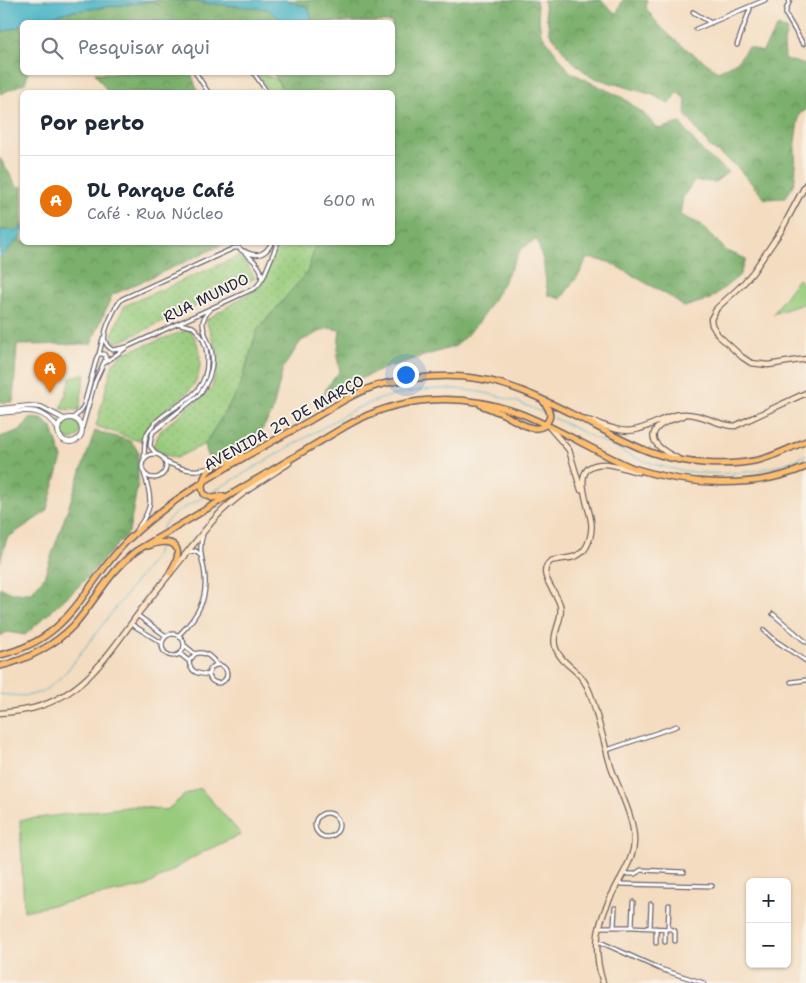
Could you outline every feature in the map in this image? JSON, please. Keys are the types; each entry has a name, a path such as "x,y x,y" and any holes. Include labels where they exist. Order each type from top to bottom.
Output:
{"main road":[{"path":"806,184 781,231 753,272 717,308 711,319 718,335 751,363 768,365 806,359"},
{"name":"AVENIDA 29 DE MARÇO","path":"0,654 26,646 61,624 128,539 153,518 270,443 380,384 436,376 475,378 502,384 541,399 642,448 663,456 679,459 712,463 751,461 780,453 806,441"},
{"path":"582,419 618,430 628,431 639,430 676,414 692,414 724,425 735,426 806,393"},
{"path":"0,666 18,661 38,652 67,632 112,573 136,551 359,418 390,406 431,399 470,401 512,411 622,463 650,473"},
{"path":"470,401 525,426 535,428 544,425 548,420 550,412 541,399"},
{"path":"679,459 657,446 654,435 655,430 668,420 692,414"},
{"path":"550,428 565,444 571,455 589,512"},
{"path":"232,494 216,498 204,494 202,485 205,474 213,467 270,443"},
{"path":"0,714 42,706 61,698 96,671 211,522 238,498 308,449"},
{"path":"604,983 597,957 599,927 604,910 632,852 634,842 633,830 585,683 562,660 556,648 555,637 561,610 545,570 551,561 576,556 583,552 589,540 592,526 583,480 586,473 593,466 604,464 692,480 736,481 772,478 806,467"},
{"path":"136,551 157,542 172,544 176,550 177,558 170,573"}],"street":[{"path":"696,29 765,0"},
{"path":"790,0 786,16 803,44"},
{"path":"737,45 751,5"},
{"path":"693,12 711,23"},
{"path":"197,75 207,90"},
{"path":"255,75 266,90"},
{"path":"239,248 250,254 257,255 266,251 270,245"},
{"path":"261,280 277,245"},
{"name":"RUA MUNDO","path":"73,418 84,405 104,335 122,299 227,251 239,248 260,268 261,280 255,288 127,347 103,364"},
{"path":"213,467 196,471 187,470 165,462 150,446 153,432 195,399 205,388 212,366 212,353 203,330 202,321 206,314 214,307"},
{"path":"128,539 148,514 150,504 149,486 142,466 148,432 154,424 192,396 202,383 206,371 207,354 199,334 190,326 176,325"},
{"path":"104,335 105,342 113,350 127,347"},
{"path":"0,413 41,412 58,429 60,437 69,442 79,438 95,382 103,364 105,355 99,354"},
{"path":"0,409 29,406 41,407 64,419 73,418 79,422 82,428"},
{"path":"58,429 59,424 64,419"},
{"path":"144,458 156,454"},
{"path":"144,473 150,477 158,476 164,471 165,462"},
{"path":"179,636 192,621 204,599 205,578 200,546 203,534"},
{"path":"187,552 196,551 201,557"},
{"path":"774,614 806,642"},
{"path":"138,615 166,636"},
{"path":"131,624 162,643"},
{"path":"764,630 776,641 806,661"},
{"path":"184,646 180,654 174,656 167,655 162,650 162,643 166,636 173,634 182,638 184,646 195,654"},
{"path":"189,662 195,654 201,652 226,670 224,680 216,683 211,680 208,674"},
{"path":"180,654 189,662 195,672 208,674"},
{"path":"208,674 212,667 217,665"},
{"path":"790,682 806,680"},
{"path":"607,750 677,726"},
{"path":"323,814 334,815 339,822 337,832 331,836 320,834 316,826 318,819 323,814"},
{"path":"623,874 636,874 641,870 684,872"},
{"path":"618,884 712,886"},
{"path":"632,926 633,902"},
{"path":"650,928 651,904"},
{"path":"665,942 669,905"},
{"path":"614,926 615,908"},
{"path":"599,927 632,926 667,929 675,931 675,941"},
{"path":"656,928 656,944"},
{"path":"597,941 660,969 704,983"}],"green space":[{"path":"160,0 175,0 269,9 281,20 40,20 67,12"},
{"path":"282,0 536,0 541,33 570,72 623,98 643,113 658,129 680,123 704,153 728,172 715,182 694,181 683,197 680,215 700,224 727,251 746,259 739,276 710,299 684,307 669,296 609,262 587,258 580,273 561,299 548,295 543,261 537,239 521,249 479,322 456,346 385,368 360,379 333,395 324,396 326,388 340,371 337,357 340,330 328,328 301,341 283,368 272,413 261,431 245,444 213,458 208,457 205,444 239,389 257,331 308,271 315,245 395,245 395,90 283,90 274,75 395,75 395,20 312,20 307,7"},
{"path":"543,0 601,0 616,14 623,0 647,0 646,8 669,35 718,71 737,62 748,47 762,52 778,26 787,30 784,42 785,59 806,65 806,110 799,114 795,142 795,179 785,198 765,199 737,167 709,146 685,114 686,100 677,92 673,100 668,104 653,95 591,77 568,57 550,33"},
{"path":"0,18 2,32 20,27 20,75 27,75 25,83 0,94"},
{"path":"96,75 192,75 197,90 107,90"},
{"path":"258,75 265,75 277,80 283,90 269,90"},
{"path":"0,158 18,188 20,187 20,245 222,245 112,295 91,344 17,345 13,402 0,402"},
{"path":"277,245 315,245 308,271 257,331 239,389 205,444 176,458 165,455 153,446 161,430 212,388 219,356 206,320 261,286"},
{"path":"241,255 255,278 117,343 111,338 124,306"},
{"path":"798,279 806,285 806,303 773,314"},
{"path":"189,329 198,345 200,357 200,370 191,389 149,425 139,441 96,426 113,363 124,353"},
{"path":"85,373 79,410 61,409 71,378"},
{"path":"30,418 42,419 52,428 62,458 46,512 7,538 0,562 0,437 21,430"},
{"path":"70,420 77,423 80,430 77,437 70,440 63,437 60,430 63,423"},
{"path":"95,431 131,441 138,451 138,483 129,532 79,586 25,635 7,632 0,636 0,587 11,593 31,593 44,577"},
{"path":"200,788 241,834 203,852 146,886 24,911 20,820 135,806 167,810 186,794"}],"water":[{"path":"0,0 160,0 67,12 40,20 20,20 20,27 2,32"},
{"path":"175,0 285,0 308,7 312,20 281,20 268,9"},
{"path":"20,228 20,237 0,258 0,230 15,231"}],"waterway":[{"path":"209,494 351,411 400,394 424,390 472,391 521,403 545,414"},
{"path":"554,418 634,457 654,464 698,473 720,474 765,469 806,455"},
{"path":"162,530 168,519 173,515 205,496"},
{"path":"0,694 21,696 37,694 58,680 155,557 159,547"}],"place":[{"name":"DL Parque Café","path":"50,393"}]}
